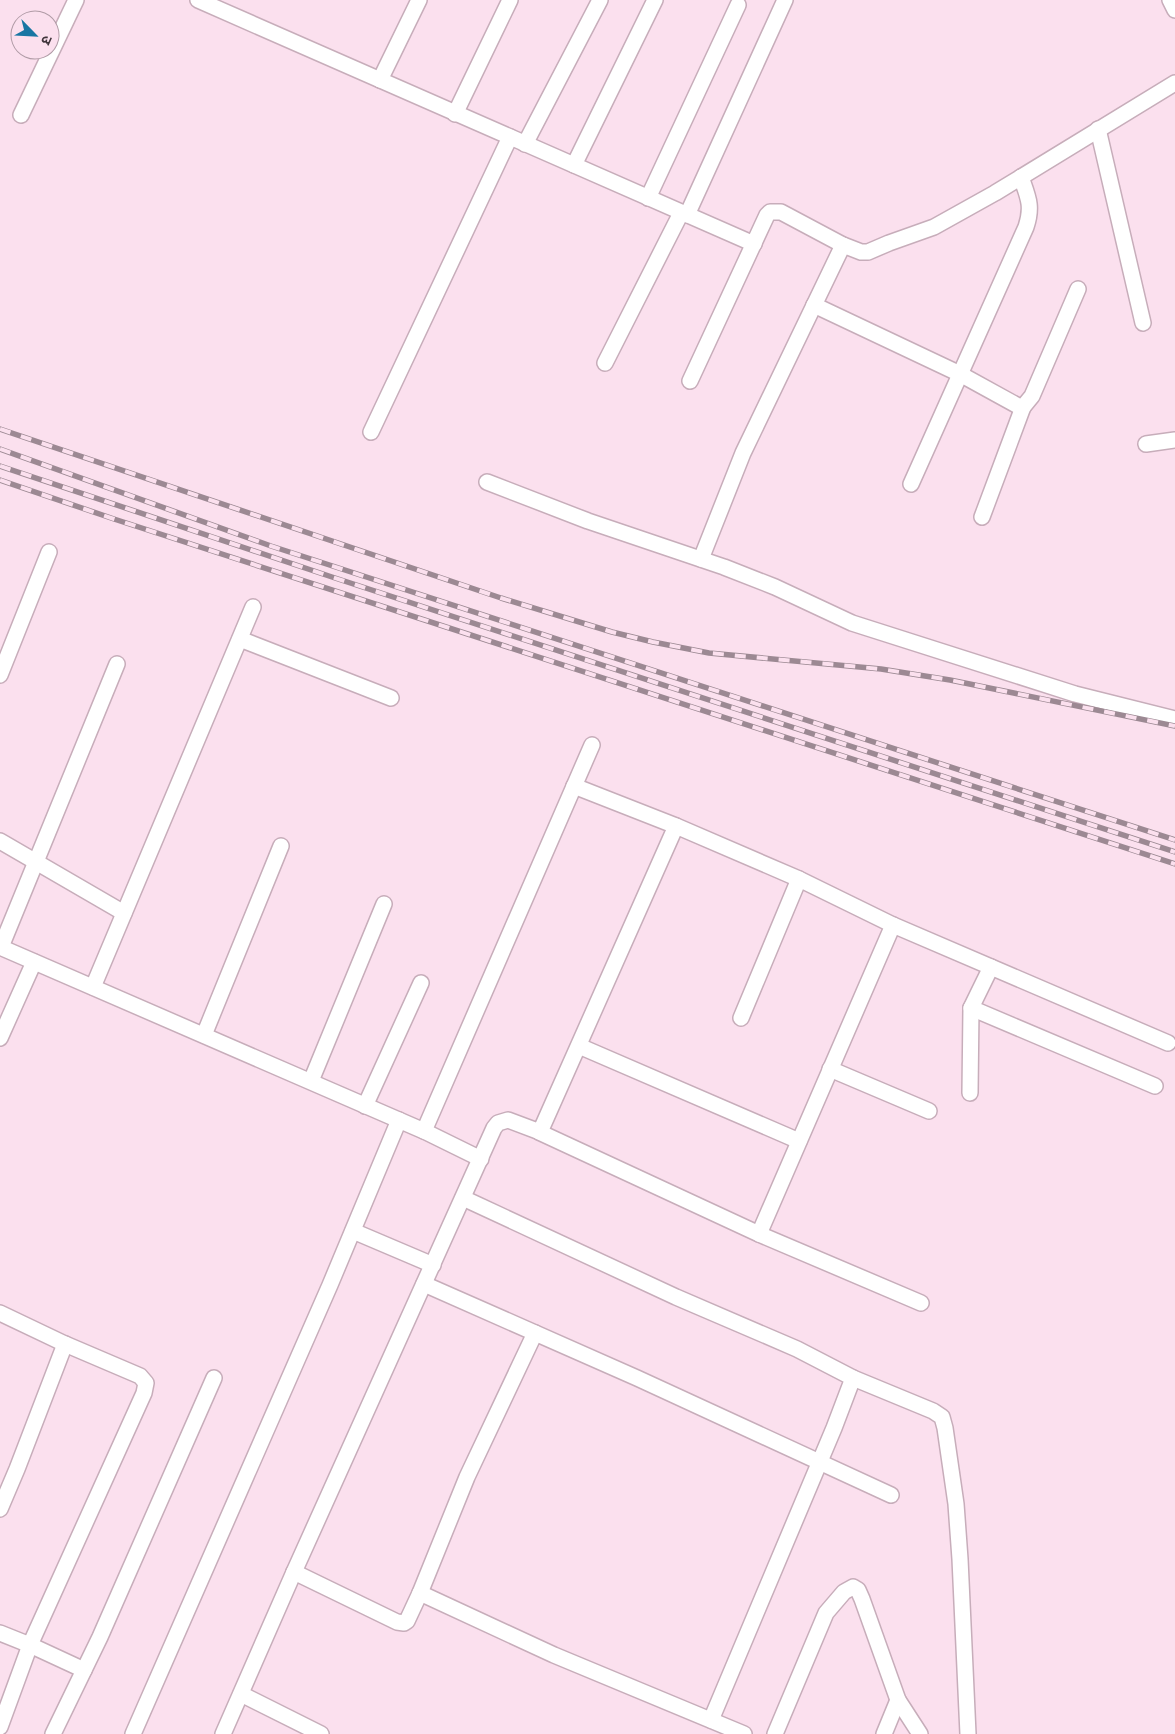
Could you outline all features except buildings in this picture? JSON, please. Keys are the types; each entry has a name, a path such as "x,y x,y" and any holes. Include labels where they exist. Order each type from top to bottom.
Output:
{"street":[{"path":"21,115 76,0"},
{"path":"198,0 754,244"},
{"path":"380,80 419,0"},
{"path":"455,114 510,0"},
{"path":"526,144 600,0"},
{"path":"574,165 655,0"},
{"path":"605,363 684,214 785,0"},
{"path":"1170,0 1175,10"},
{"path":"648,198 738,5"},
{"path":"690,381 770,212 780,212 843,245 861,252 868,252 934,227 1021,177 1175,83"},
{"path":"1098,129 1143,323"},
{"path":"371,432 510,137"},
{"path":"911,484 1029,217 1030,204 1021,177"},
{"path":"701,559 744,453 843,245"},
{"path":"982,517 1023,407 1032,396 1078,289"},
{"path":"814,305 960,374 1023,407"},
{"path":"1146,444 1175,440"},
{"path":"487,482 588,521 701,559 775,587 852,623 1075,694 1175,720"},
{"path":"0,674 49,552"},
{"path":"93,987 253,607"},
{"path":"240,639 391,698"},
{"path":"116,664 0,947 311,1081 424,1131 480,1159"},
{"path":"424,1131 592,745"},
{"path":"574,786 676,826 799,879 893,925 1168,1044"},
{"path":"539,1132 676,826"},
{"path":"0,840 124,913"},
{"path":"204,1035 281,846"},
{"path":"741,1018 799,879"},
{"path":"311,1081 384,904"},
{"path":"759,1234 893,925"},
{"path":"0,1038 34,962"},
{"path":"970,1093 971,1008 991,967"},
{"path":"365,1106 421,983"},
{"path":"971,1008 1155,1086"},
{"path":"579,1046 799,1141"},
{"path":"830,1069 929,1111"},
{"path":"133,1734 353,1230 399,1120"},
{"path":"224,1734 294,1572 498,1123 508,1120 539,1132 759,1234 921,1303"},
{"path":"463,1198 676,1297 797,1349 853,1378 933,1411 942,1417 956,1504 968,1734"},
{"path":"353,1230 433,1264"},
{"path":"424,1284 637,1378 891,1496"},
{"path":"0,1313 65,1344 140,1376 146,1382 144,1393 30,1645 0,1727"},
{"path":"294,1572 397,1622 404,1623 420,1594 467,1476 535,1333"},
{"path":"0,1509 65,1344"},
{"path":"53,1734 84,1670 214,1378"},
{"path":"711,1720 853,1378"},
{"path":"775,1734 826,1613 848,1589 853,1588 858,1590 862,1599 898,1700 920,1734"},
{"path":"420,1594 554,1655 744,1734"},
{"path":"0,1632 84,1670"},
{"path":"241,1694 320,1734"},
{"path":"884,1734 898,1700"}],"railway":[{"path":"0,429 501,598 612,632 709,653 881,669 950,680 1175,726"},
{"path":"0,449 271,546 1175,840"},
{"path":"0,466 332,577 1175,852"},
{"path":"0,480 114,519 1175,864"}]}
